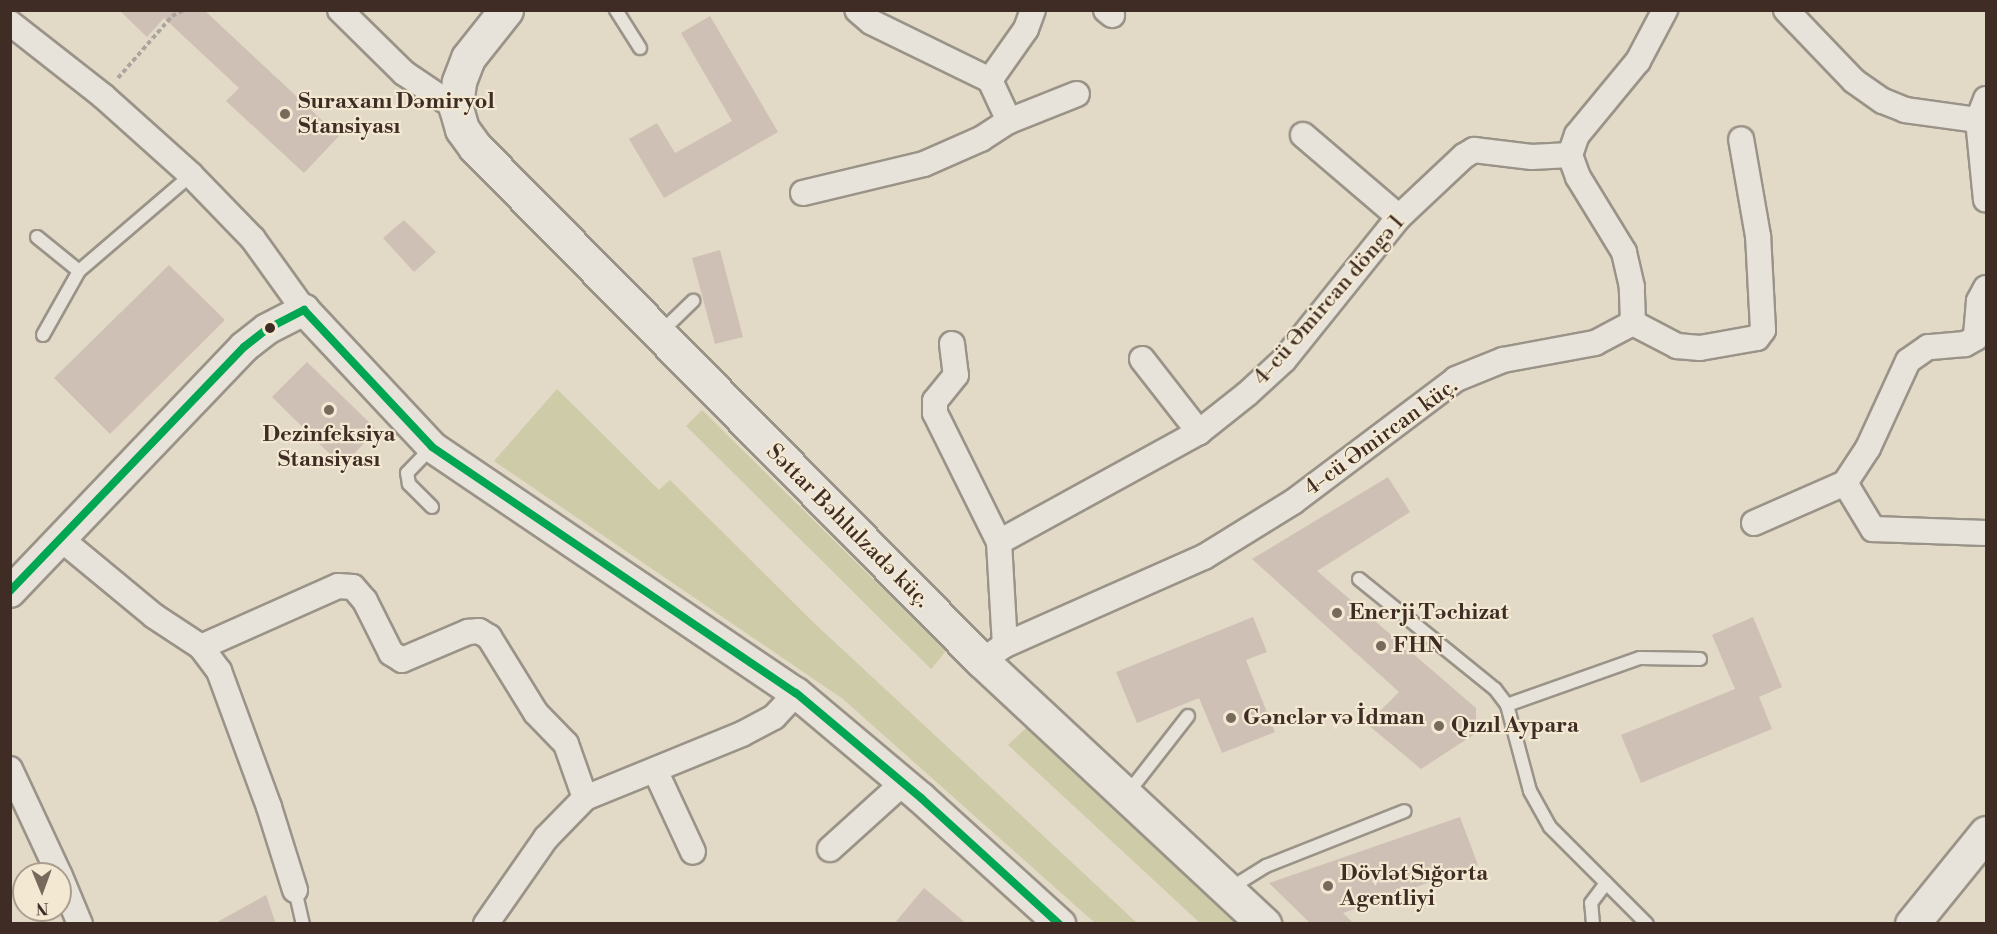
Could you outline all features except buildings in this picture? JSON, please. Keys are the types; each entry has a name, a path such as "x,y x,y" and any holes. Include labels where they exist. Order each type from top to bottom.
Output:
{"main road":[{"path":"456,108 459,82 468,58 506,10"},
{"name":"Səttar Bəhlulzadə küç.","path":"456,108 462,129 496,172 658,335 994,653 1126,795 1264,924"},
{"path":"1912,924 1986,833"}],"street":[{"path":"340,10 404,73 456,108"},
{"path":"857,10 872,22 990,80 1009,121"},
{"path":"990,80 1026,28 1032,10"},
{"path":"1665,10 1638,61 1577,135 1570,155 1578,177 1624,252 1635,311 1633,323 1677,346 1700,348 1757,338 1763,330 1758,236 1741,139"},
{"path":"1786,10 1854,81 1882,101 1905,110 1982,110 1986,200"},
{"path":"10,23 103,96 191,175 253,239 304,310 432,447 796,693 903,783 1060,924"},
{"path":"803,193 924,164 981,139 1009,121 1077,94"},
{"path":"1303,135 1399,217"},
{"name":"4-cü Əmircan döngə 1","path":"999,542 1199,432 1284,360 1399,217 1474,150 1532,158 1570,155"},
{"path":"1754,523 1845,483 1868,448 1908,361 1928,347 1965,344 1976,338 1979,301 1986,288"},
{"path":"10,592 244,347 267,329 304,310"},
{"name":"4-cü Əmircan küç.","path":"994,653 1204,557 1293,502 1456,380 1503,360 1595,342 1633,323"},
{"path":"952,344 956,375 934,401 935,413 999,542 994,653"},
{"path":"1142,359 1199,432"},
{"path":"1845,483 1874,529 1986,533"},
{"path":"61,538 154,616 201,647 219,671 294,890"},
{"path":"201,647 338,586 353,587 365,601 391,653 402,660 468,632 479,632 489,637 536,713 566,744 585,798"},
{"path":"486,924 546,838 585,798 656,770 774,717 796,693"},
{"path":"10,769 54,862"},
{"path":"656,770 693,852"},
{"path":"831,849 903,783"},
{"path":"72,904 80,924"}],"lane":[{"path":"616,10 640,48"},
{"path":"43,335 79,271 191,175"},
{"path":"37,237 79,271"},
{"path":"658,335 693,301"},
{"path":"432,447 407,473 409,484 432,507"},
{"path":"1359,579 1495,689 1507,705 1530,791 1568,849 1647,924"},
{"path":"1507,705 1640,658 1700,658"},
{"path":"1126,795 1188,716"},
{"path":"1228,890 1266,866 1406,811"},
{"path":"1593,924 1591,903 1606,883"},
{"path":"294,890 303,924"}],"path":[{"path":"103,96 166,22 184,10"}],"shaded area":[{"path":"557,389 659,490 670,480 814,623 1137,923 1095,923 843,699 494,461"},
{"path":"702,410 946,651 931,669 686,426"},
{"path":"1028,726 1242,923 1200,923 1008,745"}],"transit line":[{"path":"10,591 244,347 267,329 304,310 432,447 796,693 921,798 1059,924"}],"place":[{"name":"Suraxanı Dəmiryol Stansiyası","path":"285,114"},
{"name":"Dezinfeksiya Stansiyası","path":"329,410"},
{"name":"Enerji Təchizat","path":"1337,613"},
{"name":"FHN","path":"1381,646"},
{"name":"Gənclər və İdman","path":"1231,718"},
{"name":"Qızıl Aypara","path":"1439,726"},
{"name":"Dövlət Sığorta Agentliyi","path":"1328,886"}]}
